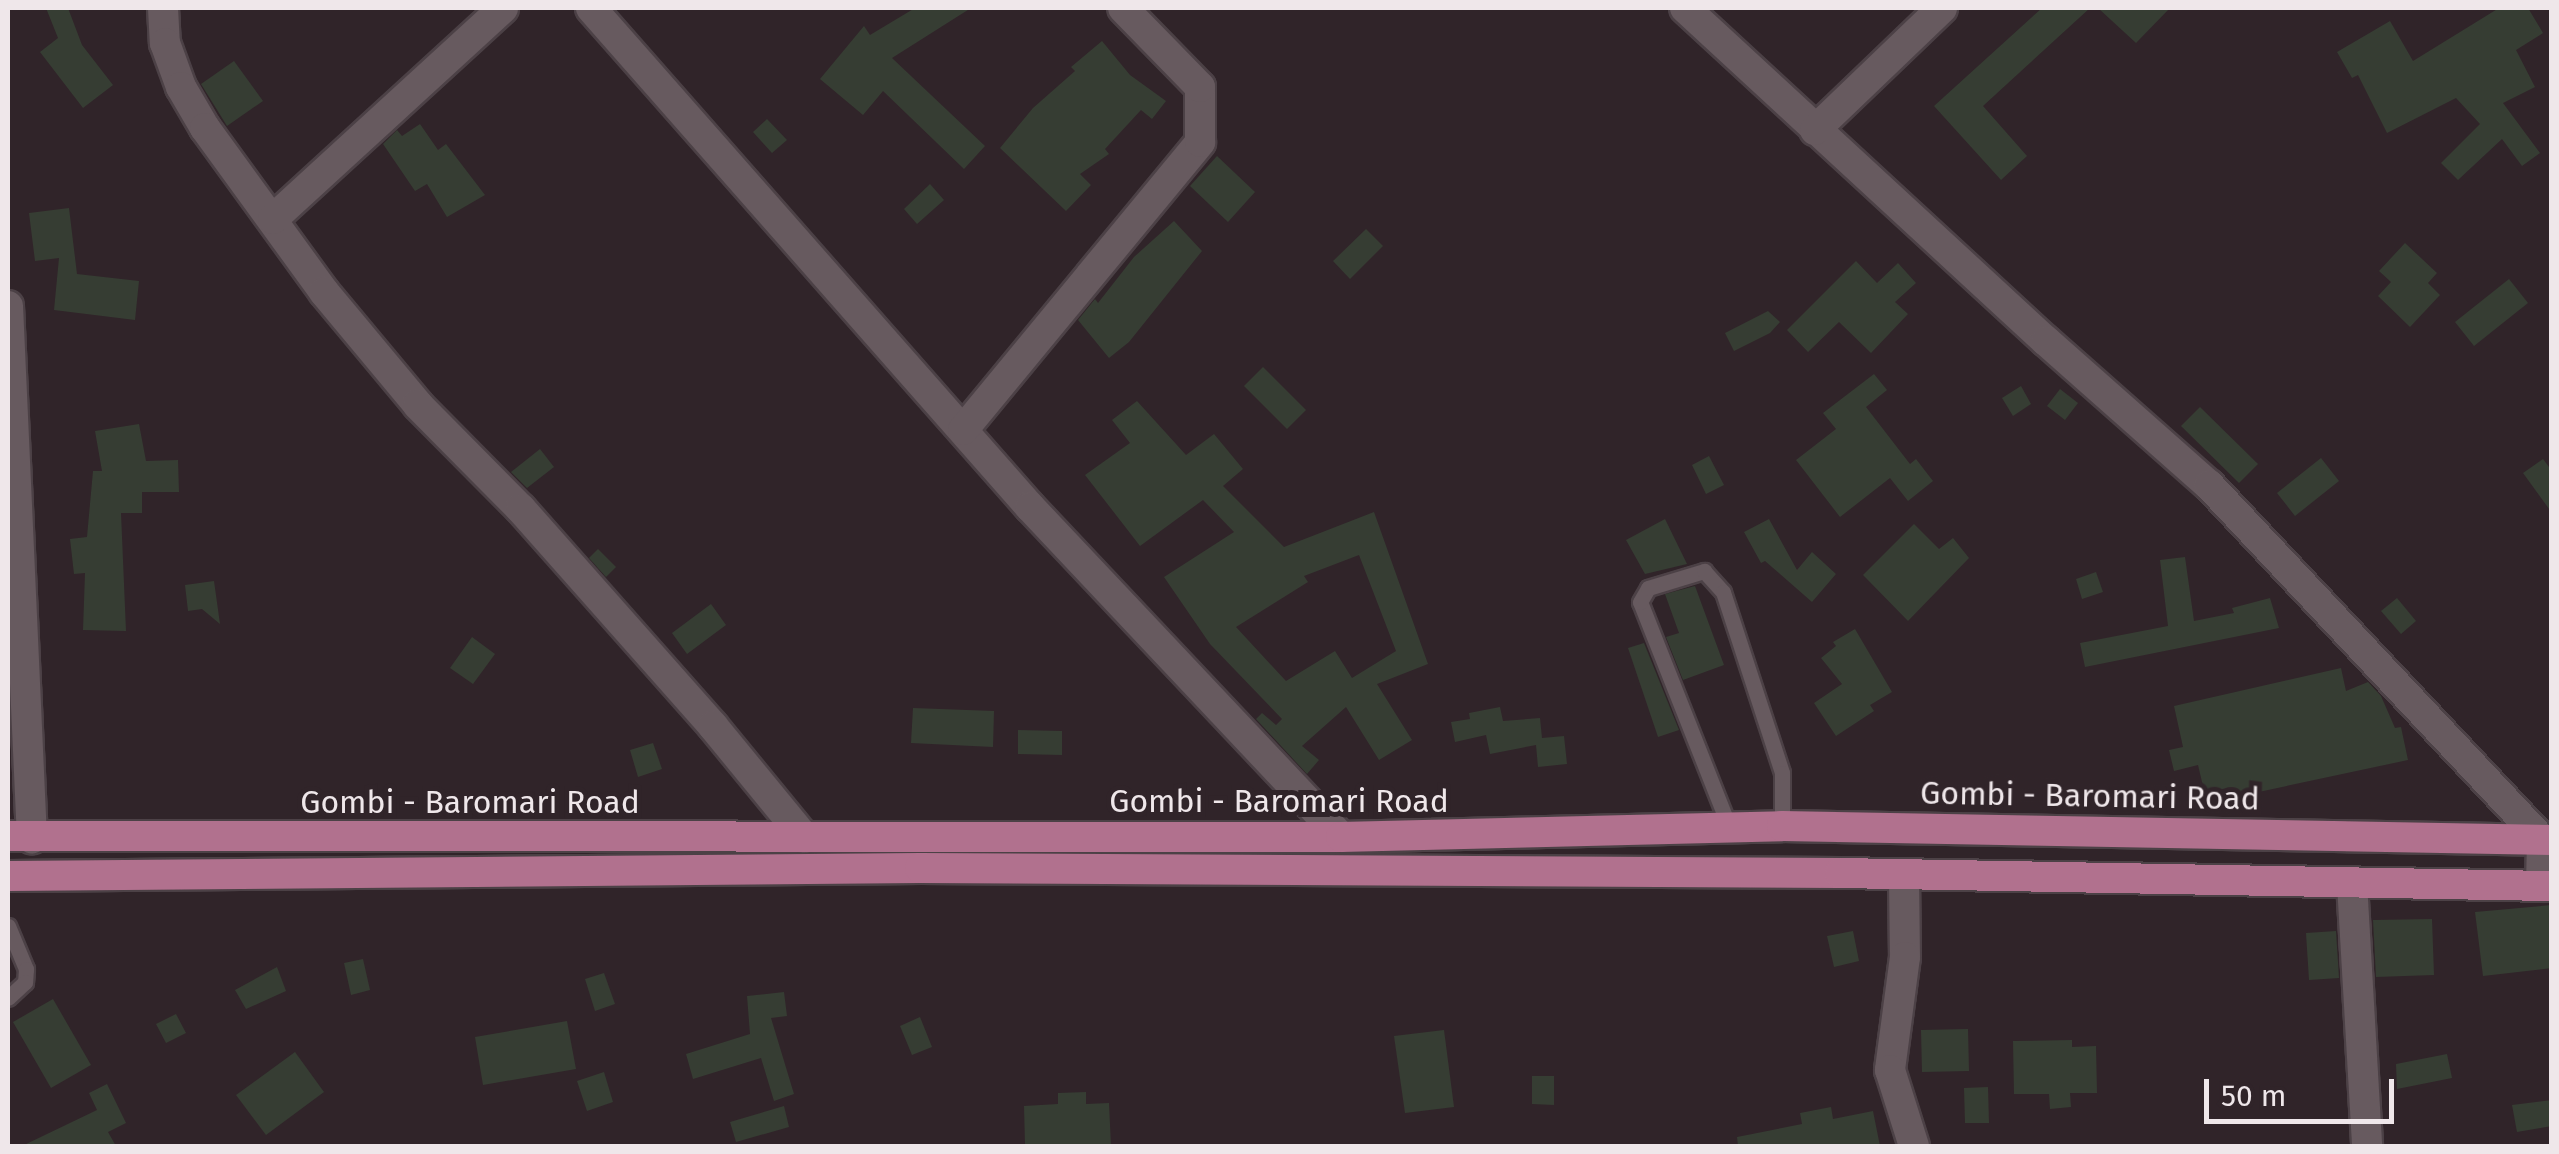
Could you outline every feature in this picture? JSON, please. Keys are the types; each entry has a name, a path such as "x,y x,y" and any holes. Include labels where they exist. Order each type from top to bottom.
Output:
{"main road":[{"name":"Gombi - Baromari Road","path":"20,837 1341,837 1782,826 2547,840"},
{"path":"920,837 920,868"},
{"path":"8,876 920,868 2546,886"}],"street":[{"path":"163,8 164,43 180,87 204,128 324,292 418,405 521,508 713,726 804,837"},
{"path":"273,219 503,8"},
{"path":"963,430 1200,142 1200,87 1122,8"},
{"path":"1684,8 2209,485 2547,840 2546,886"},
{"path":"1815,130 1942,8"},
{"path":"594,9 1030,507 1341,837"},
{"path":"8,306 20,837"},
{"path":"1904,877 1905,956 1890,1070 1914,1146"},
{"path":"2352,883 2367,1146"}],"lane":[{"path":"1730,829 1640,602 1648,588 1704,571 1723,592 1782,773 1782,826"},
{"path":"8,926 26,969 25,982 8,998"}],"building":[{"path":"46,8 68,8 82,45 113,85 83,108 40,52 58,38"},
{"path":"915,8 971,8 892,58 985,146 964,169 883,91 863,115 820,79 864,26 870,35"},
{"path":"2042,8 2090,8 1983,106 2027,156 2001,180 1934,106"},
{"path":"2098,8 2170,8 2136,43"},
{"path":"2499,8 2528,8 2543,33 2516,50 2535,87 2503,103 2540,153 2522,166 2502,139 2458,180 2441,163 2480,124 2456,98 2387,133 2358,75 2352,78 2337,52 2390,21 2413,61"},
{"path":"1102,41 1130,75 1166,101 1152,119 1141,110 1105,149 1109,154 1080,174 1091,185 1066,211 1000,148 1033,108 1075,71 1071,67"},
{"path":"234,61 263,101 227,126 201,84"},
{"path":"767,119 787,140 772,153 753,132"},
{"path":"420,124 438,150 446,144 485,195 447,217 427,184 415,191 383,144 397,130 402,136"},
{"path":"1217,156 1255,192 1228,222 1190,186"},
{"path":"930,184 944,200 917,224 904,209"},
{"path":"69,208 77,274 139,281 135,320 54,310 59,258 35,261 29,213"},
{"path":"1174,221 1202,251 1129,342 1109,358 1078,320 1095,299 1098,303 1134,257"},
{"path":"1366,229 1383,246 1350,279 1333,261"},
{"path":"2405,243 2437,273 2428,283 2440,295 2410,327 2378,296 2391,282 2379,271"},
{"path":"1856,261 1877,283 1898,263 1916,283 1895,302 1908,314 1871,353 1839,322 1808,352 1787,330"},
{"path":"2509,279 2528,303 2474,346 2455,322"},
{"path":"1768,311 1780,322 1770,333 1734,351 1725,333"},
{"path":"1263,367 1306,410 1287,429 1244,386"},
{"path":"1874,374 1887,390 1866,407 1910,464 1916,459 1933,481 1908,501 1890,478 1840,517 1796,460 1836,429 1823,413"},
{"path":"2021,386 2031,404 2013,416 2002,398"},
{"path":"2060,389 2078,403 2065,420 2047,406"},
{"path":"1137,401 1186,455 1214,434 1243,469 1223,486 1284,547 1374,512 1428,664 1377,684 1412,740 1379,760 1346,707 1302,746 1319,760 1307,774 1256,719 1262,713 1276,725 1282,719 1210,644 1164,577 1234,532 1203,500 1140,546 1085,475 1130,443 1112,420","holes":["1359,555 1396,651 1352,678 1335,651 1286,681 1236,627 1308,582 1304,576"]},
{"path":"2200,407 2258,464 2239,483 2181,426"},
{"path":"139,424 146,461 178,460 179,492 142,492 142,513 121,513 126,631 83,630 85,573 74,574 70,539 87,537 93,471 102,471 95,431"},
{"path":"540,449 554,467 527,488 511,472"},
{"path":"1709,456 1724,485 1706,494 1692,465"},
{"path":"2321,458 2339,481 2295,516 2277,493"},
{"path":"2543,459 2552,471 2552,513 2523,473"},
{"path":"1665,519 1687,564 1645,574 1626,540"},
{"path":"1769,519 1797,570 1812,552 1836,574 1812,602 1765,561 1761,563 1744,532"},
{"path":"1914,524 1939,549 1953,538 1969,558 1908,621 1863,575"},
{"path":"598,549 616,567 606,577 589,558"},
{"path":"2185,557 2194,621 2234,613 2232,608 2270,598 2279,628 2085,667 2080,643 2168,626 2160,560"},
{"path":"2096,572 2103,592 2082,599 2076,579"},
{"path":"214,581 220,624 202,609 188,611 185,585"},
{"path":"1695,586 1724,665 1683,680 1666,637 1679,633 1665,594"},
{"path":"2397,598 2416,621 2401,634 2381,611"},
{"path":"711,604 726,625 687,654 672,633"},
{"path":"1855,629 1892,692 1870,705 1874,711 1836,736 1814,703 1842,684 1821,658 1836,646 1833,642"},
{"path":"472,637 495,654 473,684 450,668"},
{"path":"1644,643 1679,730 1658,737 1628,648"},
{"path":"2341,668 2346,691 2368,682 2381,696 2395,728 2401,727 2408,760 2207,803 2198,765 2174,771 2169,750 2183,747 2174,706"},
{"path":"1500,707 1503,721 1540,718 1542,738 1564,736 1567,764 1538,767 1536,745 1490,754 1486,735 1455,742 1451,722 1470,719 1469,713"},
{"path":"913,708 994,711 993,747 911,743"},
{"path":"1018,730 1062,731 1062,755 1018,754"},
{"path":"653,743 662,769 638,777 630,750"},
{"path":"2552,905 2552,968 2483,976 2475,912"},
{"path":"2432,919 2434,975 2376,977 2373,920"},
{"path":"1853,931 1859,961 1834,967 1827,936"},
{"path":"2336,931 2339,978 2309,980 2306,933"},
{"path":"363,959 370,990 351,995 344,963"},
{"path":"277,967 286,991 246,1009 235,990"},
{"path":"604,973 615,1004 595,1011 585,979"},
{"path":"784,992 787,1016 771,1018 794,1094 774,1101 761,1058 693,1079 686,1054 750,1034 747,996"},
{"path":"53,999 91,1065 51,1088 13,1022"},
{"path":"176,1014 186,1033 166,1043 156,1024"},
{"path":"920,1017 932,1047 912,1055 900,1026"},
{"path":"567,1021 576,1069 483,1085 475,1037"},
{"path":"1968,1029 1969,1071 1922,1072 1921,1030"},
{"path":"1444,1030 1454,1107 1405,1113 1394,1036"},
{"path":"2072,1040 2072,1047 2096,1046 2097,1093 2070,1093 2071,1107 2050,1109 2049,1094 2014,1094 2013,1041"},
{"path":"295,1052 324,1092 266,1135 236,1095"},
{"path":"2447,1054 2452,1078 2397,1089 2396,1064"},
{"path":"604,1072 613,1102 587,1111 577,1081"},
{"path":"1532,1076 1554,1076 1554,1105 1532,1104"},
{"path":"107,1084 126,1123 108,1132 116,1146 22,1146 97,1110 89,1093"},
{"path":"1988,1087 1989,1123 1965,1123 1964,1088"},
{"path":"1086,1092 1086,1104 1109,1103 1111,1146 1025,1145 1024,1106 1058,1104 1058,1093"},
{"path":"2552,1100 2552,1126 2517,1132 2512,1105"},
{"path":"784,1106 789,1127 736,1142 730,1122"},
{"path":"1831,1107 1833,1119 1873,1111 1880,1146 1738,1146 1737,1137 1802,1124 1800,1113"}]}
